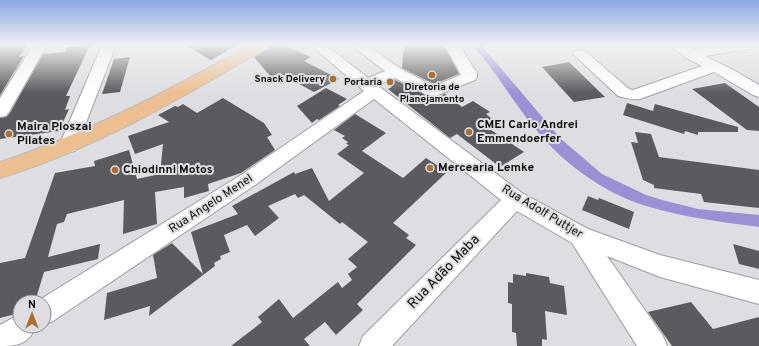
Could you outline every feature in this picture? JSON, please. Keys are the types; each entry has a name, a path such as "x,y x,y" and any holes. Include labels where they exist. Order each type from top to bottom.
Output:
{"main road":[{"path":"0,170 68,146 147,109 232,61"}],"street":[{"path":"0,112 30,61"},
{"path":"68,146 102,61"},
{"name":"Rua Adolf Puttjer","path":"338,61 370,88 515,199 580,236 660,266 759,292"},
{"path":"381,61 396,72 433,92 469,77 470,73 462,61"},
{"path":"588,61 624,93 634,95 715,66"},
{"path":"705,61 732,75 759,92"},
{"name":"Rua Angelo Menel","path":"52,307 248,180 370,88 396,72"},
{"name":"Rua Adão Maba","path":"373,346 515,199"},
{"path":"580,236 653,346"},
{"path":"0,341 12,333"}],"shaded area":[{"path":"485,61 495,61 561,139 602,174 646,195 662,200 698,209 759,215 759,227 702,219 660,210 630,200 598,184 569,163 544,139 523,113"}],"building":[{"path":"0,61 21,61 0,95"},
{"path":"39,61 82,61 66,96 70,96 65,110 69,109 59,131 0,139 0,118 6,117 10,113"},
{"path":"113,61 129,61 120,92 102,94"},
{"path":"258,61 304,61 339,79 314,92 279,73 271,77"},
{"path":"403,61 452,61 459,74 434,84 402,68"},
{"path":"569,62 605,97 574,102 542,67"},
{"name":"CMEI Carlo Andrei Emmendoerfer","path":"395,80 433,98 445,94 462,107 473,101 490,112 486,114 495,121 485,126 524,152 500,167 457,134 450,138 388,89 392,87 386,83"},
{"path":"725,83 759,107 759,131 747,130 692,89"},
{"path":"326,88 347,99 338,105 340,106 312,123 297,106"},
{"path":"223,98 264,123 272,135 267,137 275,150 241,173 208,184 209,191 184,198 184,187 155,192 157,224 123,234 124,200 67,214 64,222 57,224 48,257 100,244 98,259 44,272 37,294 12,294 12,315 0,318 0,263 25,258 55,173 95,166 94,161 129,150 137,179 160,174 163,144 135,154 128,136 169,122 158,115 175,106 178,107 183,104 197,113"},
{"path":"627,103 653,111 655,104 738,127 738,132 698,132 698,135 685,131 684,134 623,115"},
{"path":"355,114 386,133 362,151 403,178 426,158 447,172 393,223 409,235 406,238 416,245 357,304 363,310 336,335 325,322 304,339 310,346 231,346 262,322 258,317 279,299 293,318 338,282 342,288 352,280 348,274 357,267 348,259 368,242 342,222 340,224 304,195 298,198 295,194 268,206 279,218 255,236 247,225 224,235 230,252 220,256 221,259 214,263 215,266 149,316 150,306 104,320 107,293 157,278 153,255 172,243 203,274 191,232 238,214 232,206 294,172 295,174 312,168 329,201 364,173 337,154 349,145 346,144 348,142 342,138 345,136 334,130"},
{"path":"635,132 651,134 659,157 759,170 759,208 704,202 701,194 654,188 654,185 643,180 631,142 638,143"},
{"path":"588,196 598,200 599,198 634,212 629,229 582,210"},
{"path":"733,244 759,251 759,269 739,264"},
{"path":"526,273 549,277 550,283 564,286 567,315 545,311 547,340 542,339 542,346 517,346 516,333 512,332 512,304 508,303 508,282 513,283 513,274 526,276"},
{"path":"691,302 713,329 759,317 759,346 672,346 648,312"}],"place":[{"name":"Diretoria de Planejamento","path":"432,75"},
{"name":"Snack Delivery","path":"333,79"},
{"name":"Portaria","path":"390,82"},
{"name":"CMEI Carlo Andrei Emmendoerfer","path":"469,132"},
{"name":"Maira Ploszai Pilates","path":"9,134"},
{"name":"Mercearia Lemke","path":"430,168"},
{"name":"Chiodinni Motos","path":"115,170"}]}
